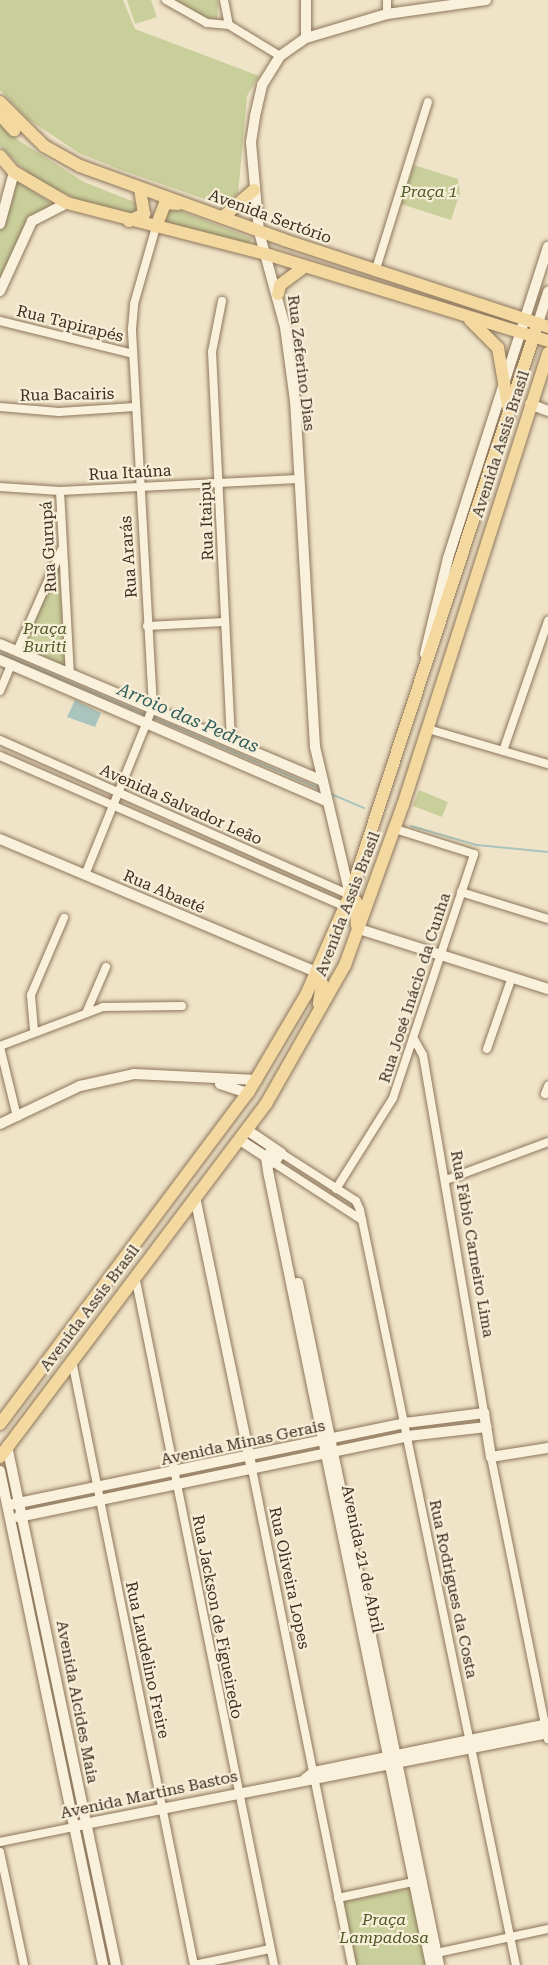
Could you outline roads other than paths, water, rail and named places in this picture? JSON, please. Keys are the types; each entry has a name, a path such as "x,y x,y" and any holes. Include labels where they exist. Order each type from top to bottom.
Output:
{"main road":[{"name":"Avenida Sertório","path":"0,102 44,146 140,188 375,272 543,325"},
{"path":"0,115 25,139 44,146"},
{"name":"Avenida Sertório","path":"0,156 14,172 67,203 128,221 269,255 548,341"},
{"path":"128,221 144,214 140,188"},
{"path":"223,218 254,190"},
{"path":"156,227 168,202 200,208"},
{"path":"244,248 254,245 259,232"},
{"path":"278,294 280,285 304,266"},
{"path":"464,315 498,348 508,410"},
{"name":"Avenida Assis Brasil","path":"0,1424 248,1093 317,972 348,901 508,410 534,336 543,325"},
{"name":"Avenida Assis Brasil","path":"2,1450 72,1362 135,1275 244,1135 314,1028 359,929 395,829 548,353"},
{"path":"348,901 359,929"},
{"path":"314,1028 323,991 317,972"},
{"path":"248,1093 279,1084"},
{"path":"195,1197 199,1161"}],"street":[{"path":"166,0 207,23 230,25 280,56"},
{"path":"224,0 230,25"},
{"path":"306,0 306,38"},
{"path":"387,0 387,14"},
{"name":"Rua Zeferino Dias","path":"348,901 311,710 294,401 278,294 269,255 259,232 251,142 258,97 280,56 306,38 387,14 458,2 486,0"},
{"path":"375,272 428,102"},
{"path":"0,222 14,172"},
{"path":"0,291 32,221 67,203"},
{"name":"Rua Ararás","path":"85,875 150,715 133,354 134,304 156,227"},
{"name":"Avenida Assis Brasil","path":"422,677 431,620 504,380 548,246"},
{"name":"Avenida Assis Brasil","path":"543,325 548,292"},
{"name":"Rua Itaipu","path":"222,301 212,341 231,741"},
{"name":"Rua Tapirapés","path":"0,321 133,354"},
{"path":"530,404 548,411"},
{"name":"Rua Bacairis","path":"0,407 59,412 135,407"},
{"name":"Rua Itaúna","path":"0,487 60,491 298,479"},
{"name":"Rua Gurupá","path":"60,491 70,674"},
{"path":"17,651 62,548"},
{"path":"503,751 548,621"},
{"path":"147,626 225,622"},
{"path":"0,644 70,674 150,715 326,792"},
{"path":"0,691 5,662 150,715 231,741 326,792"},
{"path":"428,729 548,764"},
{"name":"Avenida Salvador Leão","path":"0,741 246,848 348,901"},
{"name":"Avenida Salvador Leão","path":"0,756 241,860 348,901"},
{"name":"Rua José Inácio da Cunha","path":"336,1189 393,1098 474,854 395,829"},
{"name":"Rua Abaeté","path":"0,840 317,972"},
{"path":"241,860 246,848"},
{"path":"461,892 548,919"},
{"path":"34,1030 31,995 64,918"},
{"path":"359,929 548,989"},
{"path":"87,1011 106,967"},
{"path":"487,1049 512,977"},
{"path":"16,1117 0,1046 34,1030 87,1011 147,1003 182,1006"},
{"name":"Rua Fábio Carneiro Lima","path":"414,1039 423,1055 446,1180 491,1457"},
{"path":"0,1125 99,1081 154,1072 257,1080"},
{"path":"188,1075 248,1093"},
{"path":"244,1135 277,1150 270,1160"},
{"path":"244,1135 270,1160 362,1220"},
{"path":"446,1180 548,1142"},
{"name":"Rua Rodrigues da Costa","path":"277,1150 356,1201 362,1220 516,1965"},
{"name":"Avenida 21 de Abril","path":"270,1160 394,1760 432,1958 439,1965"},
{"name":"Rua Oliveira Lopes","path":"195,1197 252,1469 311,1777 352,1965"},
{"name":"Rua Jackson de Figueiredo","path":"135,1275 274,1965"},
{"name":"Rua Laudelino Freire","path":"72,1362 194,1965"},
{"name":"Avenida Minas Gerais","path":"9,1505 174,1473 405,1423 484,1413"},
{"name":"Avenida Minas Gerais","path":"11,1518 177,1486 408,1436 486,1427"},
{"path":"547,1731 491,1457 548,1448"},
{"name":"Avenida Alcides Maia","path":"2,1450 25,1516 116,1965"},
{"name":"Avenida Alcides Maia","path":"0,1471 9,1505 103,1965"},
{"name":"Avenida Martins Bastos","path":"0,1842 394,1760 547,1731"},
{"path":"0,1852 24,1965"},
{"path":"338,1898 418,1881"},
{"path":"432,1958 510,1936 548,1929"},
{"path":"194,1965 270,1949"}],"water":[{"path":"75,700 101,713 95,727 67,717"}],"waterway":[{"name":"Arroio das Pedras","path":"0,653 146,715"},
{"name":"Arroio das Pedras","path":"152,717 320,789"},
{"name":"Arroio das Pedras","path":"331,794 364,808"},
{"name":"Arroio das Pedras","path":"411,826 477,845 548,852"}],"park label":[{"name":"Praça 1","path":"429,192"},
{"name":"Praça Buriti","path":"45,638"},
{"name":"Praça Lampadosa","path":"384,1929"}]}
